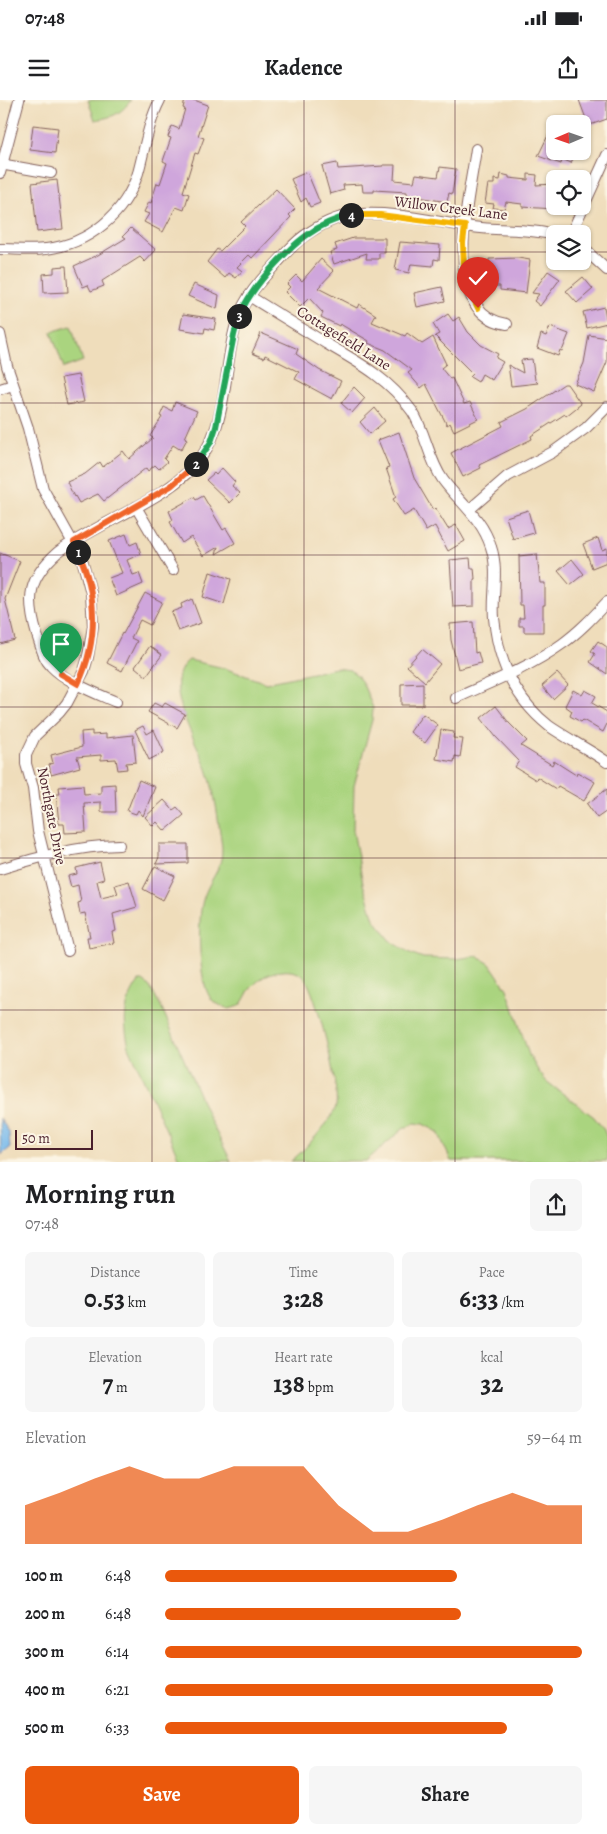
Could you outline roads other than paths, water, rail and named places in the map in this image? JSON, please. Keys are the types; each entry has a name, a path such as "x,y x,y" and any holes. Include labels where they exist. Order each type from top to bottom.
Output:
{"street":[{"path":"19,100 0,167 52,173"},
{"path":"0,249 45,249 66,245 92,233 114,215 124,202 137,175 148,130 160,100"},
{"path":"476,149 465,226 464,265 472,298 485,316 499,323 507,324"},
{"path":"575,225 607,155"},
{"name":"Willow Creek Lane","path":"116,702 78,684 56,670 45,657 31,616 30,595 43,567 54,556 74,542 171,486 195,466 211,442 220,413 234,335 242,308 249,296 274,266 303,237 326,223 352,215 380,215 488,229 529,230 546,233"},
{"path":"591,255 607,270"},
{"name":"Cottagefield Lane","path":"249,296 370,370 394,389 413,413 426,440 436,469 443,480 470,509 492,547 496,576 495,627 498,644 508,675 527,704 548,725 607,762"},
{"name":"Northgate Drive","path":"0,334 13,385 28,428 43,489 74,542 87,576 93,610 93,626 88,657 78,684 59,713 35,736 26,755 26,764 33,788 38,832 68,951"},
{"path":"0,389 13,385"},
{"path":"470,509 508,476 553,452 586,428 607,407"},
{"path":"136,507 173,570"},
{"path":"456,698 508,675 563,643 607,602"},
{"path":"0,869 44,855 94,846 119,845"}],"water":[{"path":"0,1118 9,1132 10,1148 1,1155"}]}
